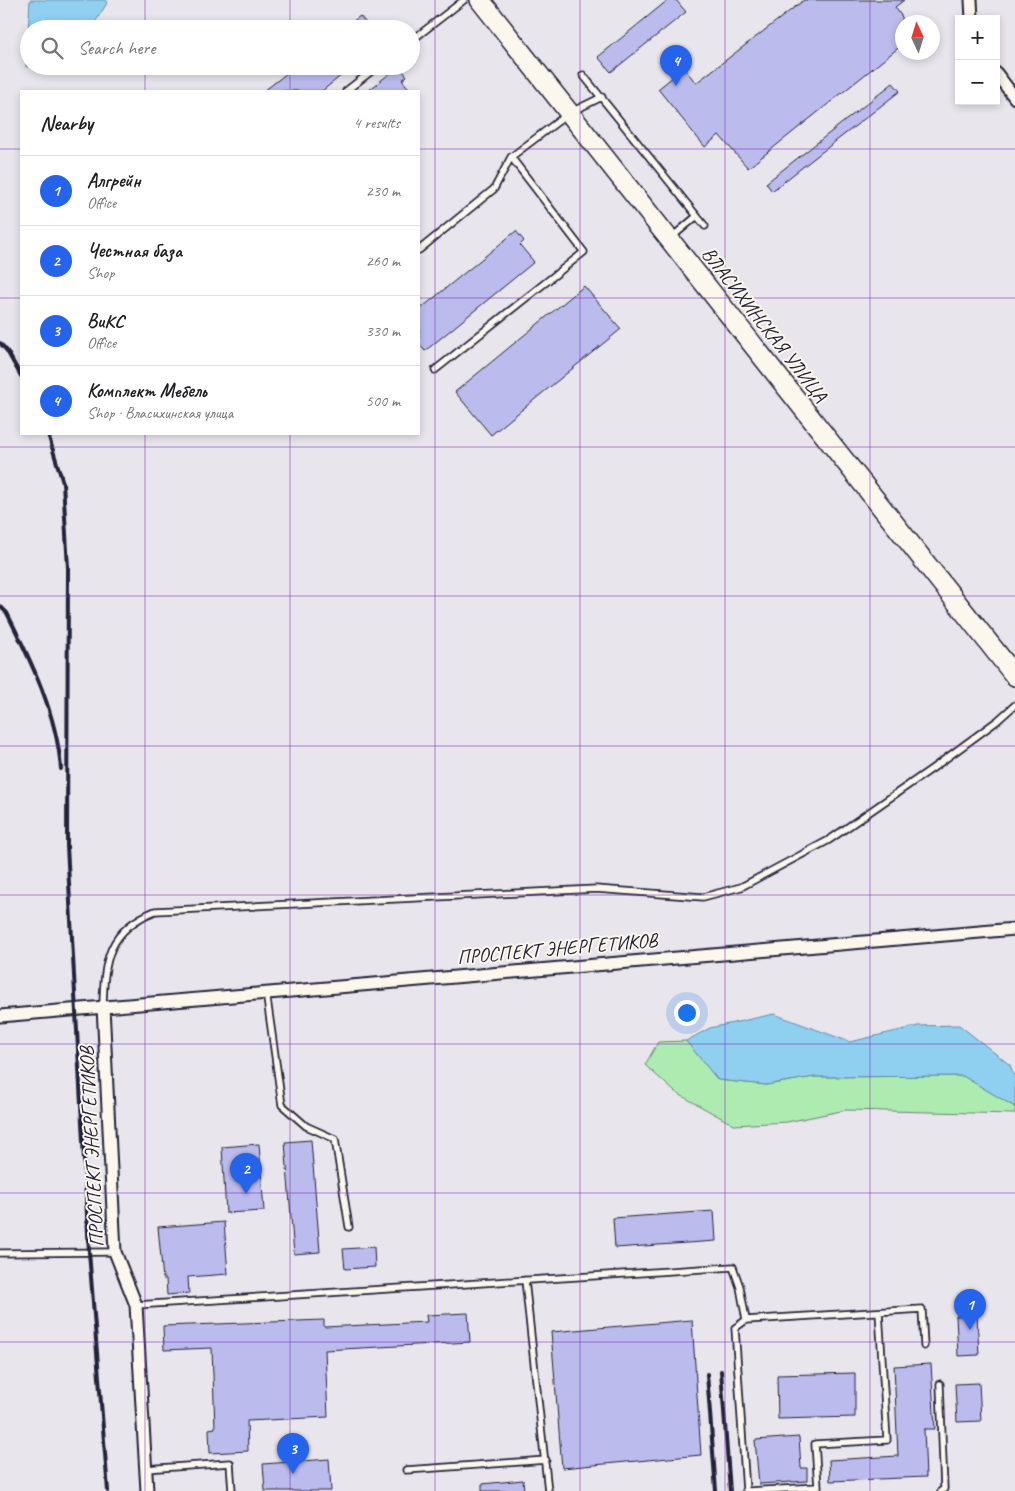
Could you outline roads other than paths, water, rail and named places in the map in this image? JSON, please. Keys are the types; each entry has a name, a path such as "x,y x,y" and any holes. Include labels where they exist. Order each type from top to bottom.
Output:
{"highway":[{"name":"ВЛАСИХИНСКАЯ УЛИЦА","path":"480,0 1015,676"}],"street":[{"path":"971,0 972,15"},
{"path":"1000,78 1015,98"},
{"name":"ПРОСПЕКТ ЭНЕРГЕТИКОВ","path":"0,1016 1015,929"},
{"name":"ПРОСПЕКТ ЭНЕРГЕТИКОВ","path":"103,1006 115,1252 136,1305 147,1491"}],"lane":[{"path":"420,34 464,0"},
{"path":"347,90 366,75"},
{"path":"583,75 705,226"},
{"path":"420,249 494,189 511,157 569,113 602,97"},
{"path":"435,370 584,252 511,157"},
{"path":"669,239 697,216"},
{"path":"103,1006 104,973 114,940 137,918 155,911 596,889 703,897 741,886 829,840 933,768 1015,705"},
{"path":"266,992 282,1104 306,1126 335,1139 349,1227"},
{"path":"0,1254 115,1252"},
{"path":"136,1305 733,1267 740,1286 746,1320"},
{"path":"525,1280 548,1491"},
{"path":"879,1312 887,1440 815,1444 818,1487 748,1491 735,1328 746,1320 922,1309 924,1346"},
{"path":"940,1384 944,1490 941,1491"},
{"path":"406,1470 546,1460"},
{"path":"146,1469 230,1463 232,1491"}],"water":[{"path":"30,0 106,0 107,3 97,20 29,20"},
{"path":"774,1014 850,1042 918,1026 959,1025 1010,1065 1015,1078 1015,1107 963,1076 814,1077 766,1085 718,1080 686,1041 710,1028"}],"railway":[{"path":"0,343 7,351 20,374"},
{"path":"48,435 63,483 68,568 67,846 89,1252 108,1491"},
{"path":"0,606 7,613 42,688 59,748 61,769"},
{"path":"721,1371 730,1491"},
{"path":"707,1374 716,1491"}],"place":[{"name":"Комплект Мебель","path":"676,86"},
{"name":"Честная база","path":"246,1194"},
{"name":"Алгрейн","path":"970,1330"},
{"name":"ВиКС","path":"293,1474"}]}
